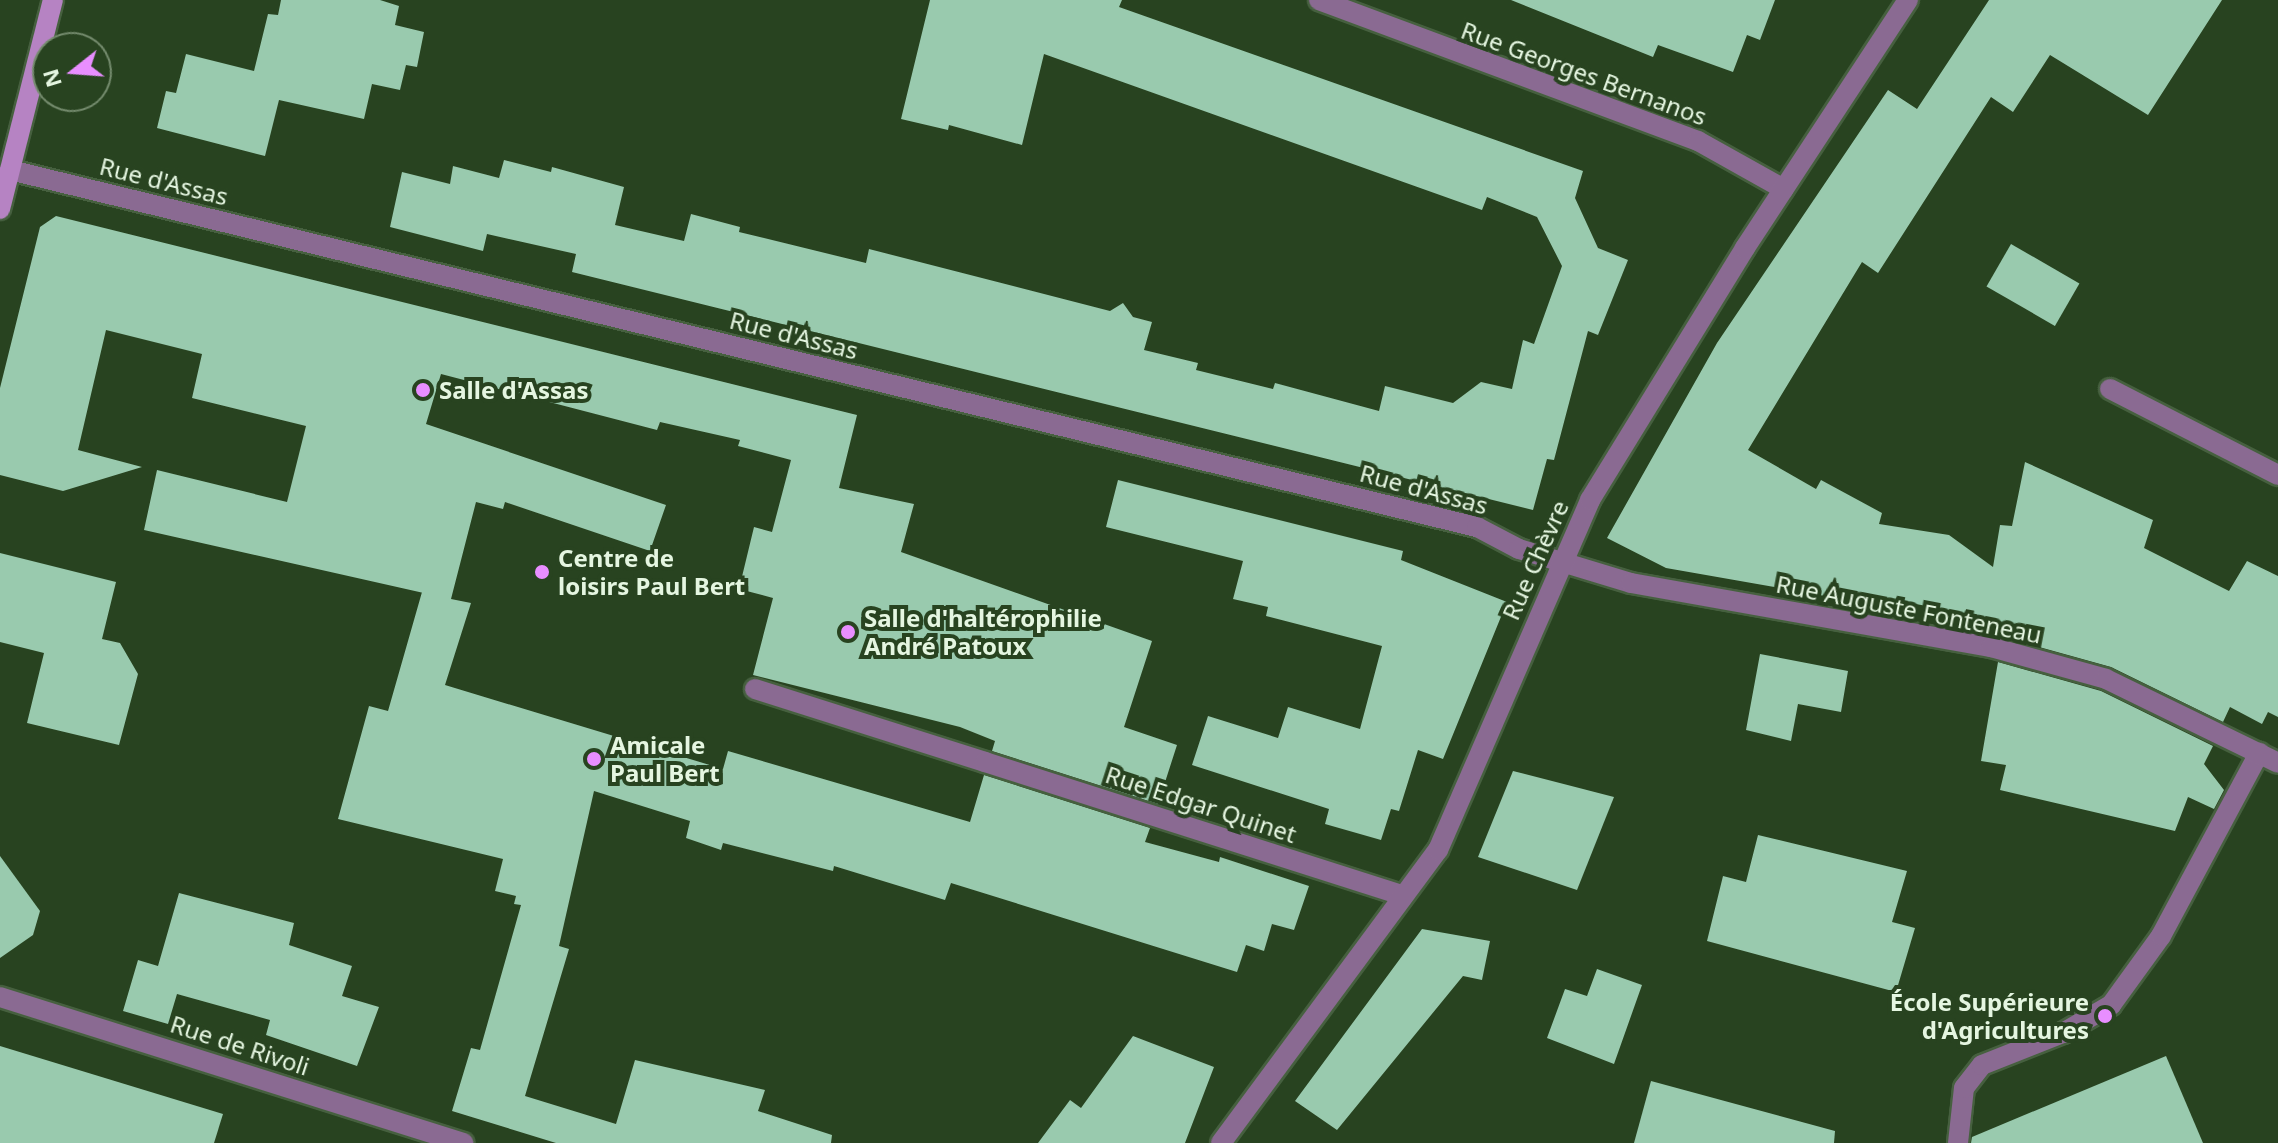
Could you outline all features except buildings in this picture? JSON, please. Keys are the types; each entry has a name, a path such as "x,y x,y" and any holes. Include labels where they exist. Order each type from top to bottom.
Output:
{"main road":[{"path":"0,209 53,0"}],"street":[{"name":"Rue Chèvre","path":"1221,1143 1438,850 1561,562 1641,414 1908,0"},
{"name":"Rue Georges Bernanos","path":"1315,1 1698,141 1784,189"},
{"name":"Rue d'Assas","path":"10,170 1477,527 1519,549 1561,562"},
{"path":"2110,389 2278,475"},
{"name":"Rue Auguste Fonteneau","path":"1561,562 1631,583 1991,647 2106,679 2278,763"},
{"name":"Rue Edgar Quinet","path":"755,689 1402,895"},
{"path":"1958,1143 1964,1088 1982,1065 2063,1033 2111,1005 2161,936 2259,753"},
{"name":"Rue de Rivoli","path":"0,997 464,1143"}],"place":[{"name":"Salle d'Assas","path":"423,390"},
{"name":"Centre de loisirs Paul Bert","path":"542,572"},
{"name":"Salle d'haltérophilie André Patoux","path":"848,632"},
{"name":"Amicale Paul Bert","path":"594,759"},
{"name":"École Supérieure d'Agricultures","path":"2105,1016"}]}
